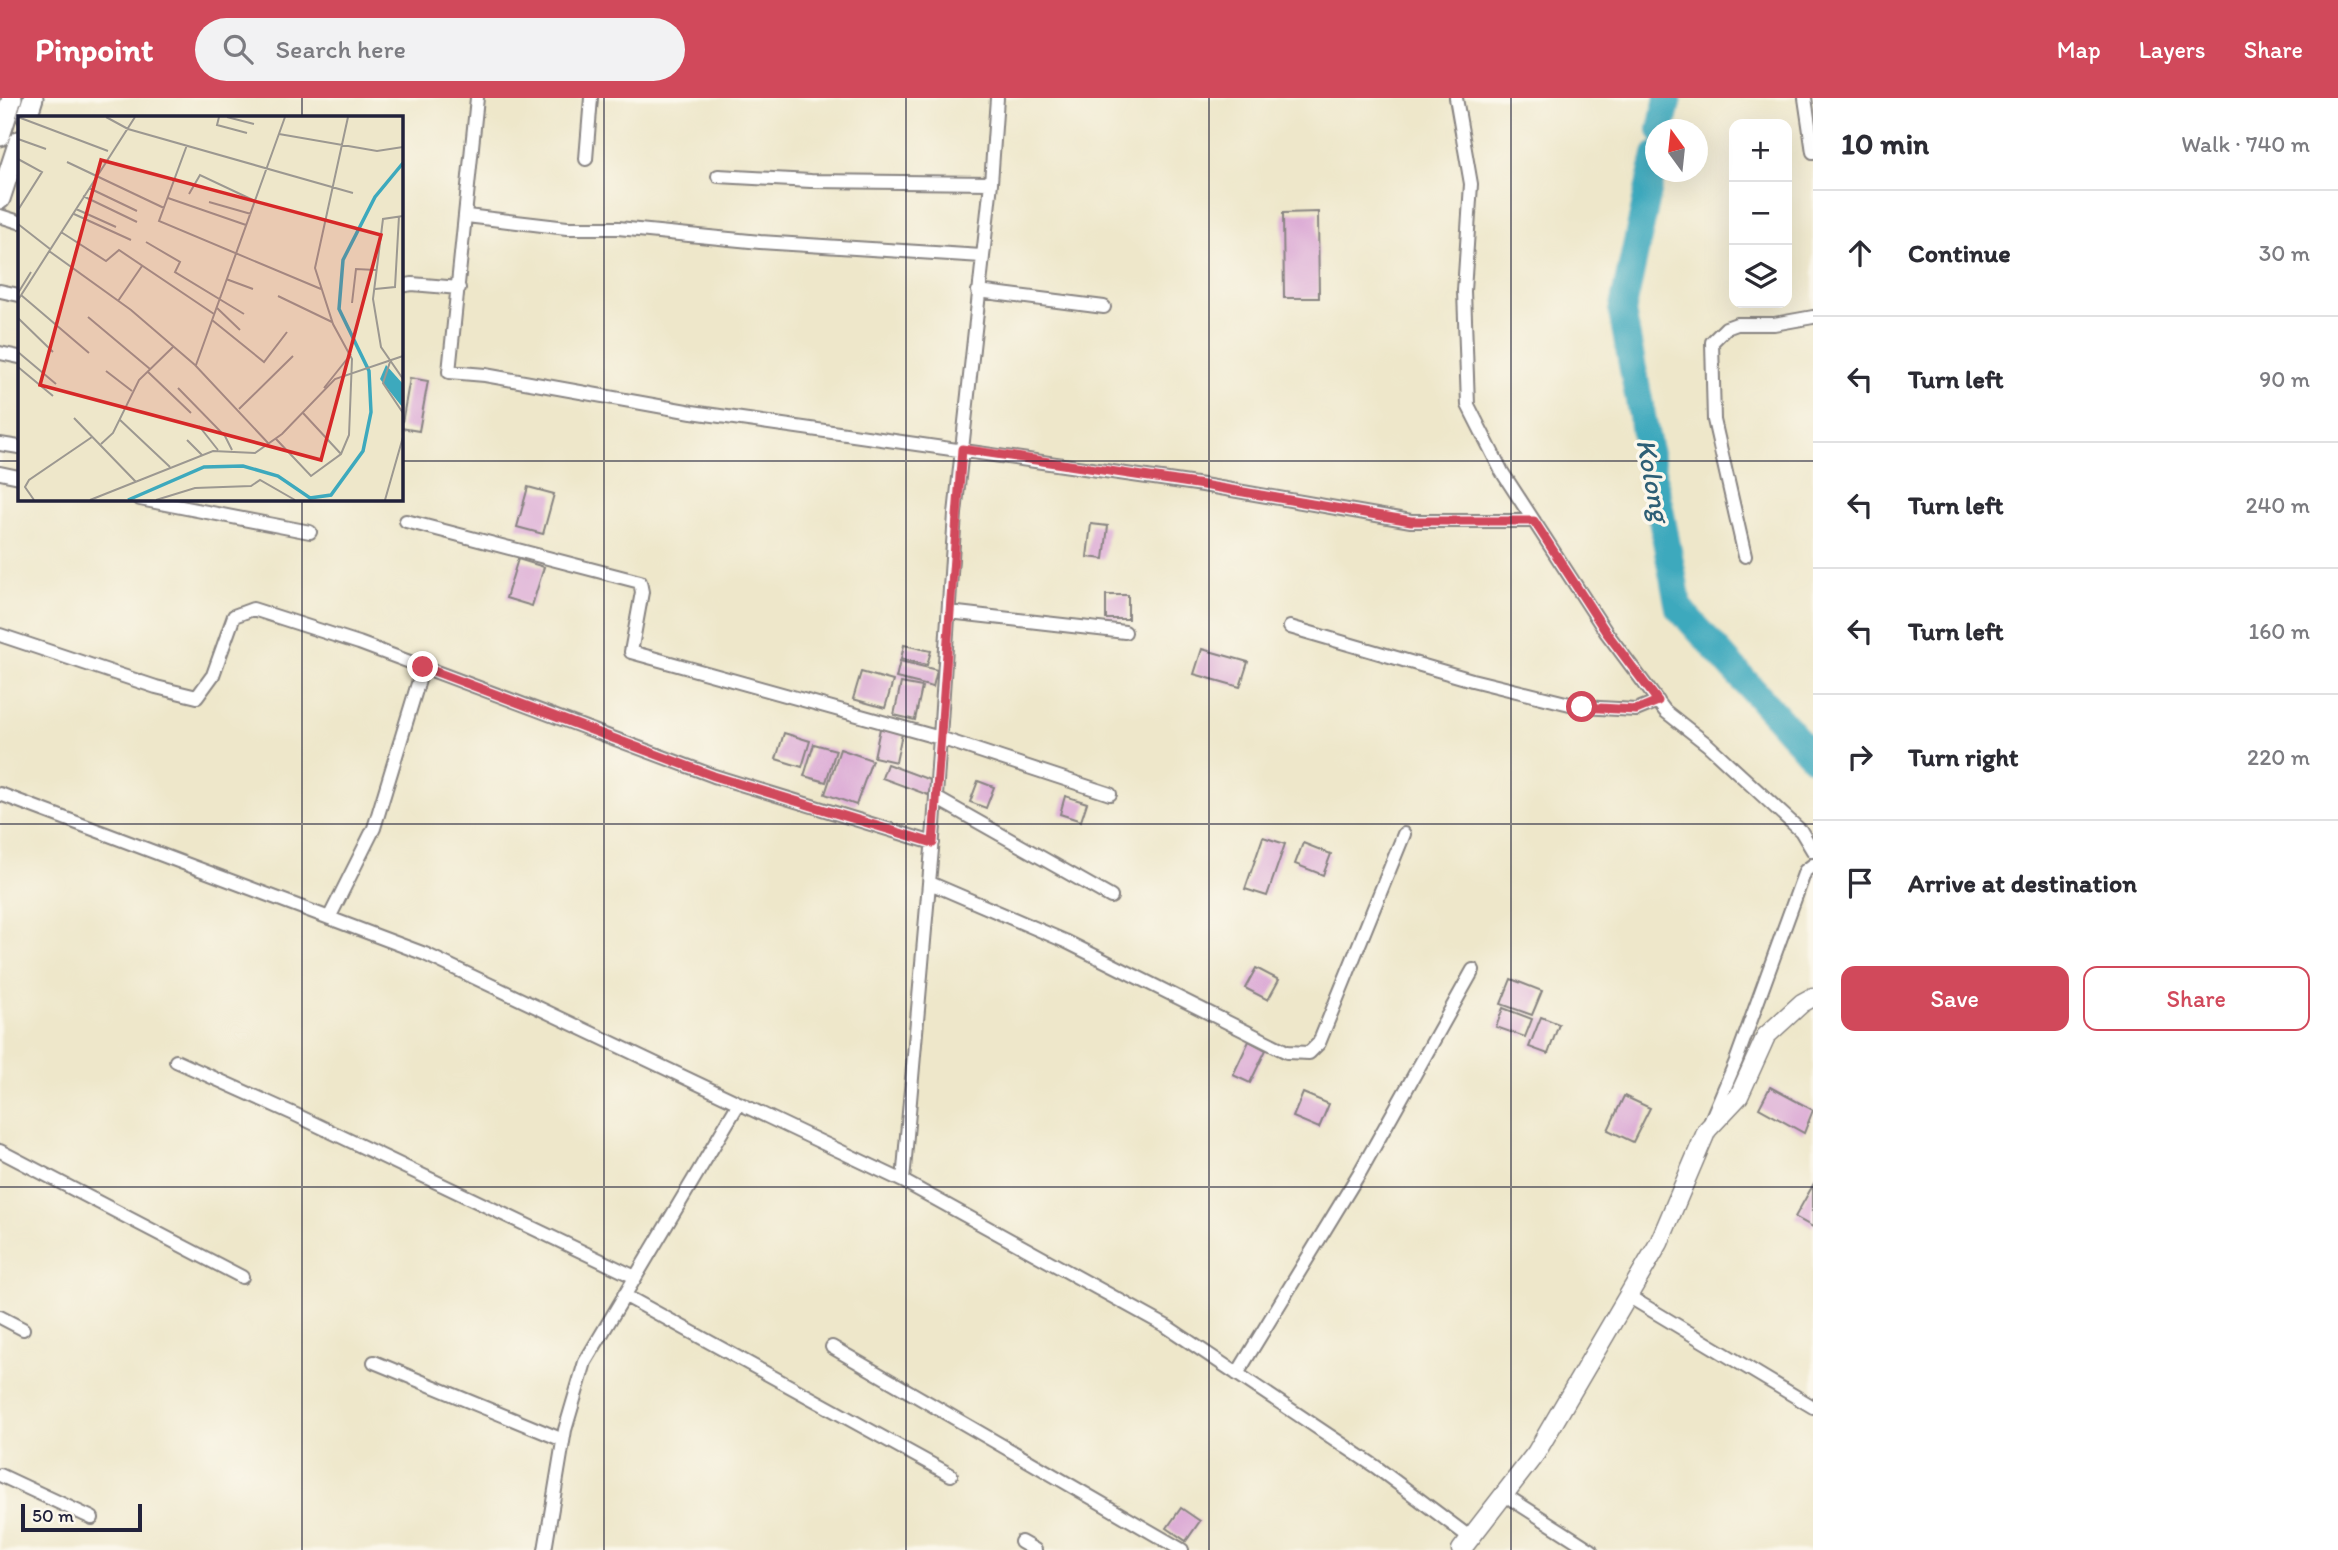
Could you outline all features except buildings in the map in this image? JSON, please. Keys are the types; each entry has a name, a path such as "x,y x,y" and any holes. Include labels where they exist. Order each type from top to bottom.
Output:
{"main road":[{"path":"0,136 12,98"},
{"path":"27,116 33,98"},
{"path":"0,199 18,144"}],"street":[{"path":"477,98 449,372 485,375 692,412 1203,485 1411,521 1534,521"},
{"path":"586,159 591,98"},
{"path":"903,1181 930,883 962,449 991,183 997,98 991,98"},
{"path":"1456,98 1471,184 1464,291 1468,405 1502,472 1606,632 1665,711 1708,745 1801,831 1813,851"},
{"path":"1805,98 1813,152"},
{"path":"718,176 811,181 991,183"},
{"path":"0,216 18,222"},
{"path":"467,216 567,228 618,228 760,242 982,256"},
{"path":"402,286 411,284 459,288"},
{"path":"0,291 18,295"},
{"path":"978,291 1104,307"},
{"path":"1745,556 1714,420 1712,342 1726,328 1737,324 1774,324 1813,317"},
{"path":"0,354 18,357"},
{"path":"0,444 18,447"},
{"path":"0,473 18,477"},
{"path":"144,500 310,532"},
{"path":"406,521 640,582 642,592 631,652 940,738 1110,794"},
{"path":"0,635 197,697 213,675 234,616 253,609 423,667 714,776 933,843"},
{"path":"949,612 1125,632"},
{"path":"1290,627 1472,680 1582,707 1636,710 1658,701"},
{"path":"329,918 374,828 423,667"},
{"path":"0,794 425,954 903,1181 1166,1326 1376,1467 1466,1545 1536,1453 1659,1243 1736,1061 1805,871 1813,865"},
{"path":"936,798 1111,897"},
{"path":"930,883 1065,942 1287,1052 1309,1053 1319,1043 1404,834"},
{"path":"1237,1374 1360,1172 1474,970"},
{"path":"1707,1130 1739,1096 1766,1036 1802,1003 1813,997"},
{"path":"176,1062 294,1114 635,1277"},
{"path":"545,1550 564,1440 576,1384 585,1362 740,1103"},
{"path":"0,1151 243,1277"},
{"path":"624,1295 951,1475"},
{"path":"1628,1296 1813,1407"},
{"path":"0,1317 23,1329"},
{"path":"832,1346 1182,1550"},
{"path":"374,1362 564,1440"},
{"path":"0,1475 92,1518"},
{"path":"1505,1495 1591,1550"},
{"path":"1021,1542 1035,1550"}],"waterway":[{"name":"Kolong","path":"1663,119 1668,98"},
{"name":"Kolong","path":"1650,182 1622,312 1679,608 1813,757"}],"route":[{"path":"423,667 714,776 933,843 955,514 962,449 1203,485 1411,521 1534,521 1606,632 1658,701 1636,710 1582,707"}]}
